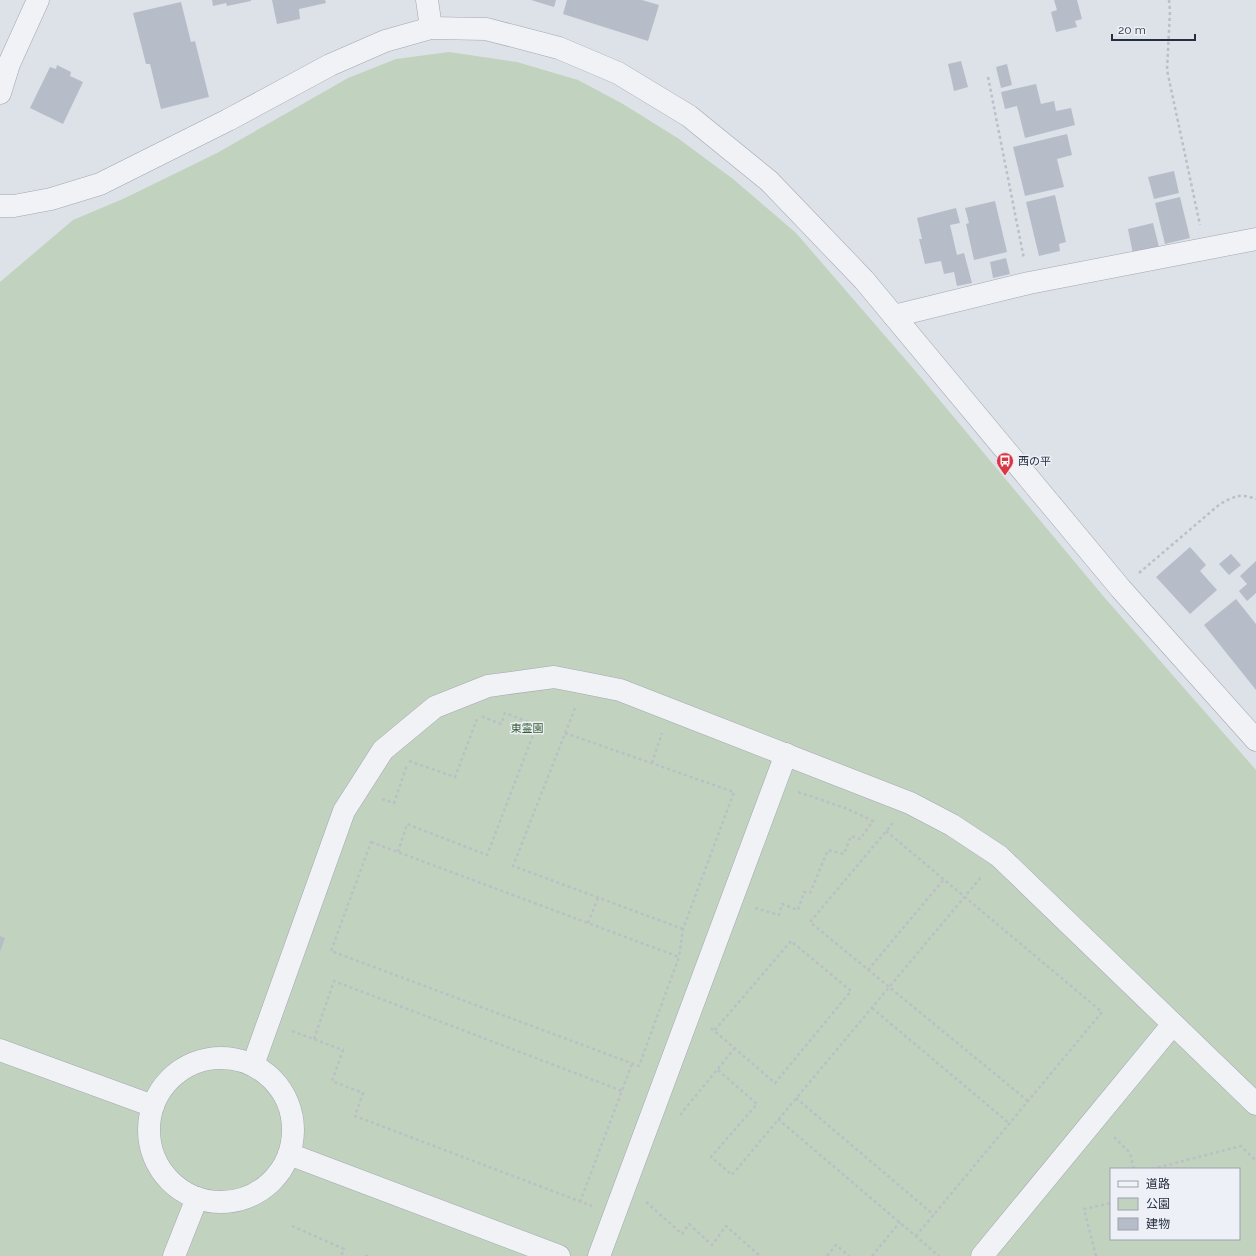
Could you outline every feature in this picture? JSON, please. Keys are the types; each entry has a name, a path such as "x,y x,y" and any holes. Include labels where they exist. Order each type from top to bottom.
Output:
{"street":[{"path":"0,93 9,64 38,0"},
{"path":"427,0 431,28"},
{"path":"0,206 14,206 51,199 100,184 228,120 330,65 385,41 431,28 486,29 559,48 618,73 690,116 768,181 864,280 1121,589 1256,740"},
{"path":"894,316 1029,283 1256,239"},
{"path":"253,1065 344,811 383,750 435,707 488,686 554,677 620,690 910,803 952,825 999,856 1256,1104"},
{"path":"599,1256 786,754"},
{"path":"982,1256 1173,1024"},
{"path":"0,1050 153,1106"},
{"path":"219,1058 237,1060 253,1065 268,1075 280,1088 288,1103 293,1120 293,1137 289,1154 282,1170 257,1194 240,1200 223,1203 206,1201 190,1196 175,1186 163,1173 154,1158 150,1141 150,1124 153,1106 161,1091 172,1077 192,1065 202,1061 219,1058"},
{"path":"289,1154 559,1256"},
{"path":"174,1256 197,1198"}],"path":[{"path":"1169,0 1170,11 1167,70 1205,249"},
{"path":"988,77 1029,283"},
{"path":"1121,589 1220,504 1234,497 1245,495 1256,499"},
{"path":"585,683 513,866 683,929"},
{"path":"652,763 670,710"},
{"path":"357,791 394,803 408,761 455,777 478,715 500,724 505,713 536,725 487,856 407,824 398,852"},
{"path":"565,733 734,792 683,929 679,957 639,1066 331,951 371,842 679,957"},
{"path":"731,902 779,915 782,904 798,910 804,892 810,893 828,850 844,854 851,836 860,839 873,821 845,808 775,785"},
{"path":"910,803 810,922 1028,1102"},
{"path":"886,831 1102,1012 916,1236"},
{"path":"718,1070 757,1104 711,1157 732,1175 999,856"},
{"path":"868,970 944,879"},
{"path":"588,923 598,898"},
{"path":"690,1011 774,1083 851,991 791,941 714,1031"},
{"path":"314,1039 334,981 622,1091"},
{"path":"872,1008 1010,1124"},
{"path":"269,1022 343,1050 332,1081 363,1093 355,1116 614,1215"},
{"path":"678,1118 718,1070 734,1048"},
{"path":"580,1202 632,1064"},
{"path":"796,1098 934,1215"},
{"path":"1096,1118 1130,1153 1134,1168"},
{"path":"778,1119 939,1256"},
{"path":"1156,1168 1241,1146 1256,1161"},
{"path":"626,1184 682,1234 689,1224 712,1245 726,1226 760,1256"},
{"path":"1096,1256 1084,1209 1110,1203"},
{"path":"872,1256 900,1222"},
{"path":"292,1226 344,1249 341,1256"},
{"path":"827,1256 836,1245 849,1256"}],"green space":[{"name":"東霊園","path":"449,52 517,62 578,80 623,104 679,139 733,179 796,233 912,367 1104,597 1256,770 1256,1256 0,1256 0,282 73,220 125,198 217,153 348,78 396,59"}],"building":[{"path":"212,0 251,1 227,6 226,3 213,6"},
{"path":"272,0 325,0 326,3 299,9 300,19 277,24"},
{"path":"531,0 556,0 554,7"},
{"path":"567,0 642,0 659,5 648,41 563,14"},
{"path":"1054,0 1077,0 1082,19 1075,21 1077,27 1056,32 1051,12 1057,10"},
{"path":"181,2 191,42 195,41 209,97 161,109 150,64 146,64 133,13"},
{"path":"961,61 968,87 954,91 948,64"},
{"path":"1007,64 1012,85 1001,88 996,67"},
{"path":"57,65 71,72 70,76 83,82 63,124 30,108 50,67 56,69"},
{"path":"1036,84 1041,104 1054,101 1056,111 1071,108 1075,125 1025,138 1017,106 1005,109 1001,92"},
{"path":"1067,134 1072,155 1057,159 1064,187 1025,196 1013,147"},
{"path":"1174,171 1179,193 1154,199 1148,177"},
{"path":"1055,195 1066,242 1059,244 1060,251 1039,256 1026,202"},
{"path":"1180,197 1190,238 1165,244 1155,203"},
{"path":"995,201 1007,252 974,260 966,224 969,223 965,208"},
{"path":"956,208 960,223 950,225 957,255 964,253 972,283 957,286 954,272 944,274 941,261 925,264 919,239 922,239 917,218"},
{"path":"1153,223 1159,247 1133,254 1128,229"},
{"path":"1006,258 1010,274 993,278 990,262"},
{"path":"1190,547 1206,565 1200,571 1217,590 1190,614 1156,577"},
{"path":"1231,554 1241,565 1229,575 1219,564"},
{"path":"1256,561 1256,593 1247,601 1239,591 1247,584 1240,576"},
{"path":"1236,599 1256,624 1256,690 1204,625"},
{"path":"0,936 5,938 0,952"}],"place":[{"name":"西の平","path":"1005,476"}]}
